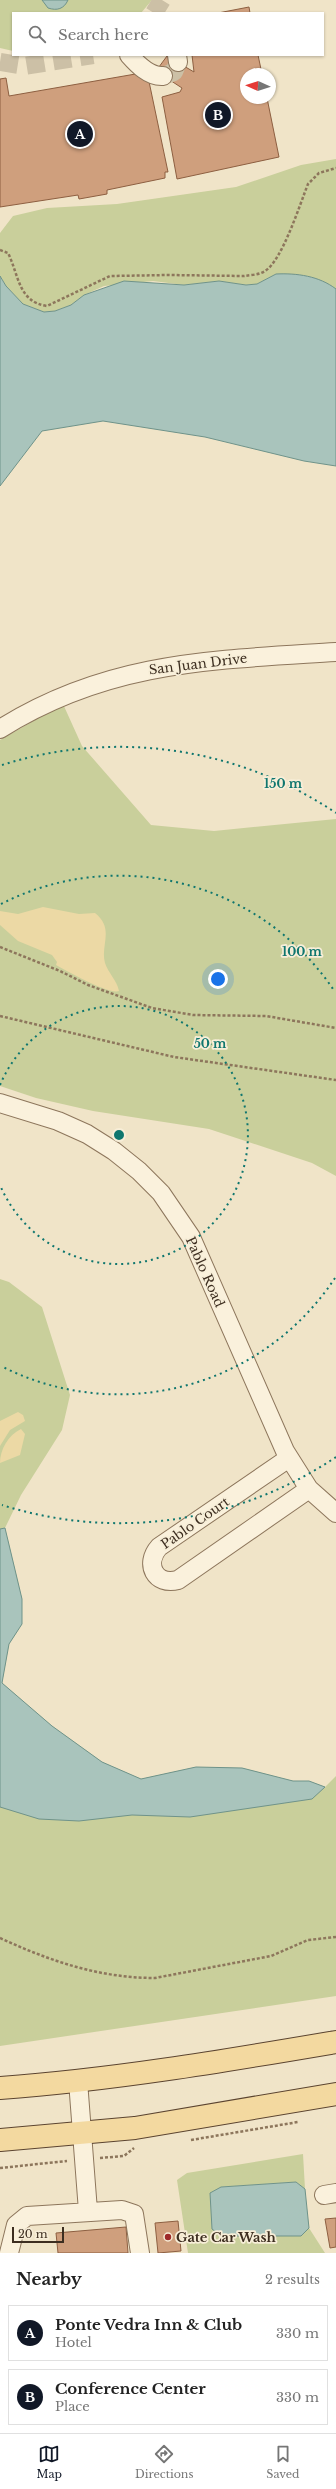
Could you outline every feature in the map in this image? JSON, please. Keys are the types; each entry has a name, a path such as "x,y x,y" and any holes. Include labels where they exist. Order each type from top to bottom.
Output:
{"main road":[{"path":"0,2088 78,2081 184,2068 336,2042"},
{"path":"0,2140 135,2128 336,2094"}],"street":[{"path":"130,56 140,67 158,76 163,76"},
{"name":"San Juan Drive","path":"0,729 48,703 120,676 169,665 336,652"},
{"name":"Pablo Road","path":"0,1103 58,1121 87,1134 114,1151 139,1171 161,1194 191,1237 289,1458 308,1489 336,1513"},
{"name":"Pablo Court","path":"289,1458 159,1547 152,1557 151,1565 155,1574 165,1581 178,1580 308,1489"},
{"path":"78,2081 88,2212"},
{"path":"6,2248 16,2225 27,2216 122,2210 134,2214 140,2253"}],"path":[{"path":"0,250 8,253 26,297 36,304 47,306 110,276 168,274 244,276 255,274 265,271 282,247 310,181 319,173 336,168"},
{"path":"0,948 60,971 88,985 152,1008 193,1015 266,1016 336,1028"},
{"path":"0,1016 174,1057 336,1080"},
{"path":"0,1938 41,1956 82,1970 149,1978 271,1956 308,1940 336,1937"}],"green space":[{"path":"0,0 152,0 142,12 12,12 12,51 0,48"},
{"path":"336,159 336,289 319,280 287,274 276,274 257,284 246,285 219,281 184,285 153,281 104,286 84,295 71,305 55,311 44,312 23,304 6,286 0,276 0,233 13,216 47,208 117,204 236,187 301,165"},
{"path":"63,704 82,746 151,825 214,831 336,819 336,1176 312,1163 209,1129 93,1111 36,1098 0,1086 0,740"},
{"path":"0,1279 9,1282 42,1307 70,1395 62,1430 21,1495 5,1528 22,1599 22,1624 9,1644 2,1683 52,1726 102,1762 141,1779 196,1767 242,1768 293,1781 309,1781 325,1787 336,1776 336,1996 0,2046"},
{"path":"303,2154 305,2189 296,2182 221,2187 301,2236 309,2228 325,2253 188,2253 177,2180 187,2173"}],"sand":[{"path":"43,907 79,914 95,913 101,919 106,931 104,950 105,963 119,991 98,986 56,965 57,962 52,955 18,941 0,925 0,911 18,914"},
{"path":"18,1412 23,1415 25,1421 10,1430 0,1446 0,1421"},
{"path":"21,1429 25,1434 20,1455 0,1463 1,1453 6,1443 12,1435"}],"water":[{"path":"42,0 68,0 62,7 54,9 48,8"},
{"path":"276,274 308,276 322,281 336,289 336,466 304,461 205,437 103,421 42,431 0,486 0,276 6,286 23,304 44,312 55,311 71,305 84,295 124,281 184,285 219,281 246,285 257,284"},
{"path":"5,1528 22,1599 22,1624 9,1644 2,1683 52,1726 102,1762 141,1779 196,1767 242,1768 293,1781 309,1781 325,1787 312,1799 190,1817 132,1815 79,1821 39,1819 0,1807 0,1529"},
{"path":"296,2182 305,2189 309,2228 301,2236 221,2236 212,2229 210,2193 221,2187"}],"building":[{"path":"249,7 250,12 223,12"},
{"path":"167,56 194,72 192,56 258,56 261,68 240,68 240,104 268,104 279,157 177,179 162,97 180,92 182,88 156,71"},
{"path":"147,72 168,172 165,172 165,178 107,190 107,194 79,199 78,195 0,207 0,79 6,78 9,96"},
{"path":"336,2218 336,2247 330,2248 325,2219"},
{"name":"Gate Car Wash","path":"178,2221 181,2251 158,2253 155,2223"},
{"path":"126,2227 128,2253 58,2253 56,2233"}],"tunnel":[{"path":"155,12 162,0"},
{"path":"0,62 25,66 87,56"},
{"path":"163,76 174,72 178,62"}],"place":[{"name":"Conference Center","path":"218,115"},
{"name":"Ponte Vedra Inn & Club","path":"80,134"},
{"name":"Gate Car Wash","path":"168,2237"}]}
